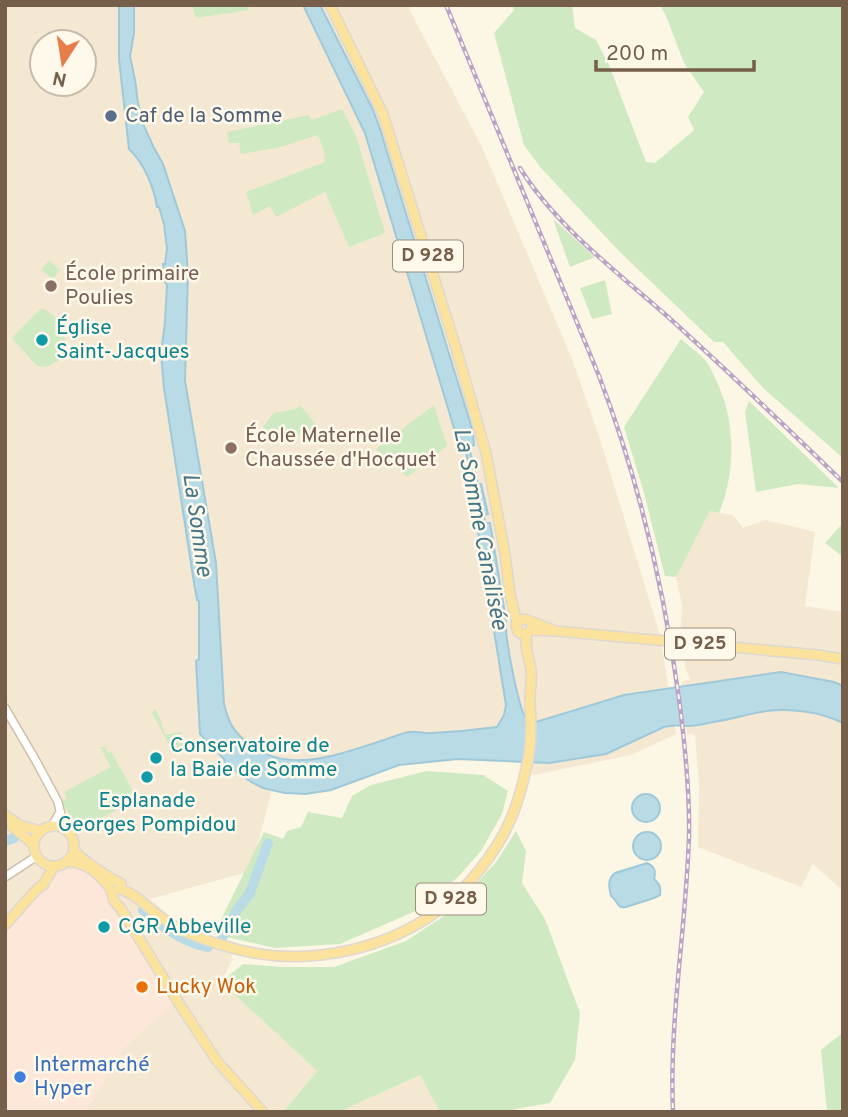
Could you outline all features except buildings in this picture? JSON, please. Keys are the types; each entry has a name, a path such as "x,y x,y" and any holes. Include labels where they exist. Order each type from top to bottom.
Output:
{"main road":[{"name":"D 928","path":"67,861 93,870 115,887 134,895 156,914 194,936 260,954 304,956 344,952 378,942 401,931 429,916 462,889 504,833 519,797 531,735 531,671 524,626 516,603 509,558 480,429 389,130 376,97 330,5"},
{"name":"D 925","path":"524,626 843,659"},
{"path":"5,818 41,831"},
{"path":"5,818 34,845 43,873 37,889"},
{"path":"5,925 43,885 54,866 67,861 74,850 73,838 64,828 52,826 41,831 34,845"},
{"name":"D 928","path":"74,850 115,887"},
{"path":"39,858 54,866"},
{"path":"115,887 121,909 180,1005 217,1061 262,1112"}],"street":[{"path":"5,708 58,802 64,828"},
{"path":"52,826 60,812"},
{"path":"5,877 39,858"}],"shaded area":[{"path":"5,5 414,5 409,9 482,147 572,359 599,436 660,635 676,734 631,755 534,775 531,773 535,750 275,778 251,871 150,899 175,920 228,944 233,959 221,982 317,1071 283,1112 5,1112"},
{"path":"710,511 733,515 743,528 766,520 815,532 805,606 843,612 843,891 813,864 801,887 698,847 699,786 695,734 687,734 681,682 691,679 686,671 683,651 676,648 673,636 680,636 682,605 676,577"},
{"path":"75,868 95,876 173,1004 124,1048 86,1112 5,1112 5,934 56,875"},
{"path":"420,1075 440,1112 339,1112"}],"green space":[{"path":"192,5 247,5 249,10 196,18"},
{"path":"512,5 572,5 575,28 596,40 609,65 646,162 655,163 694,130 688,117 704,92 684,63 660,5 843,5 843,458 763,388 723,342 714,342 619,251 541,168 524,145 494,33 514,10"},
{"path":"342,109 356,136 385,233 349,247 325,192 276,217 270,206 253,215 246,192 325,162 324,150 318,135 277,148 241,154 239,143 229,143 227,132 309,115 312,120"},
{"path":"553,219 595,257 570,267"},
{"path":"49,260 60,270 53,279 41,270"},
{"path":"605,280 612,314 592,319 580,288"},
{"path":"43,308 62,322 65,340 62,355 53,364 44,367 37,366 12,338"},
{"path":"681,339 706,361 723,396 730,429 731,463 729,481 719,513 710,511 676,577 665,576 624,427"},
{"path":"749,401 839,488 798,484 756,492 745,412"},
{"path":"300,405 315,424 311,429 279,444 275,439 266,437 268,430 263,427 274,413 295,409"},
{"path":"434,405 447,446 407,477 376,449"},
{"path":"843,523 843,557 825,543"},
{"path":"155,709 165,735 181,732 184,747 173,752 152,713"},
{"path":"100,747 105,747 108,753 111,751 134,793 122,807 79,830 61,801 67,799 64,792 111,767"},
{"path":"427,771 483,775 508,791 502,814 481,851 457,878 418,910 340,944 275,948 214,934 264,832 283,839 287,831 301,827 308,812 342,818 352,796 371,785"},
{"path":"516,831 526,851 522,883 545,919 580,1013 575,1060 550,1103 510,1112 440,1112 420,1075 339,1112 283,1112 317,1071 221,982 243,964 334,967 406,941 450,912 497,861"},
{"path":"841,1034 843,1112 827,1112 821,1050"}],"water":[{"path":"119,5 134,5 134,33 130,56 138,103 143,124 163,164 185,231 188,274 185,381 216,563 224,704 232,727 239,735 265,754 281,759 316,759 407,733 440,733 497,727 506,705 477,525 481,524 479,517 476,517 465,448 460,448 365,133 303,5 320,5 380,129 473,432 474,445 469,447 488,514 484,515 485,523 490,523 509,654 526,718 533,723 624,695 781,672 843,686 843,723 806,712 767,711 700,725 664,727 606,754 549,763 458,759 399,765 331,790 306,794 263,788 225,763 200,734 196,661 199,659 199,601 164,388 161,353 167,285 164,281 163,264 167,249 164,224 151,184 144,168 129,149 119,59"},
{"path":"646,794 656,798 660,808 656,818 646,822 636,818 632,808 636,798"},
{"path":"647,832 657,836 661,846 657,856 647,860 637,856 633,846 637,836"},
{"path":"647,863 654,870 654,879 660,886 660,895 620,907 611,896 611,878 615,873"}],"waterway":[{"path":"5,841 14,838"},
{"path":"222,938 250,893 268,843"},
{"path":"143,910 173,933 208,947"}],"railway":[{"path":"446,5 599,376 638,495 658,575 679,699 689,802 687,871 673,1043 673,1112"},
{"path":"520,168 534,189 569,228 712,357 843,482"}],"place":[{"name":"Caf de la Somme","path":"111,116"},
{"name":"École primaire Poulies","path":"51,286"},
{"name":"Église Saint-Jacques","path":"42,340"},
{"name":"École Maternelle Chaussée d'Hocquet","path":"231,448"},
{"name":"Conservatoire de la Baie de Somme","path":"156,758"},
{"name":"Esplanade Georges Pompidou","path":"147,777"},
{"name":"CGR Abbeville","path":"104,927"},
{"name":"Lucky Wok","path":"142,987"},
{"name":"Intermarché Hyper","path":"20,1077"}],"water label":[{"name":"La Somme","path":"196,525"},
{"name":"La Somme Canalisée","path":"479,529"}]}
